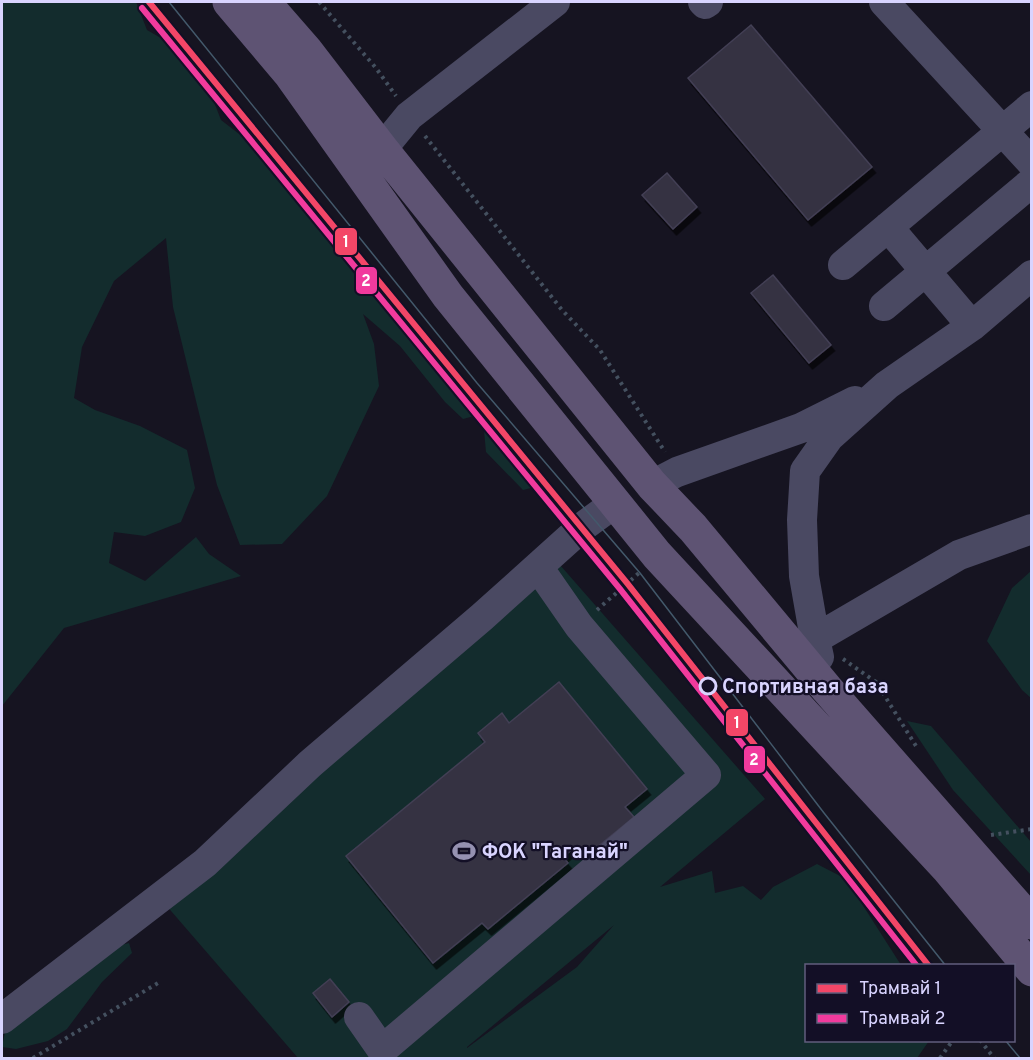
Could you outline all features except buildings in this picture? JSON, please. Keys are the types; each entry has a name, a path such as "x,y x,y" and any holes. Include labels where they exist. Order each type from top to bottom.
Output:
{"main road":[{"path":"229,2 289,73 448,296 657,555 947,868 1032,970"},
{"path":"264,2 306,50 382,149 665,478 693,528 827,689 1032,923"},
{"path":"615,503 665,478"}],"lane":[{"path":"382,149 409,116 555,2"},
{"path":"703,2 705,4 708,2"},
{"path":"884,2 1032,163"},
{"path":"843,266 1032,106"},
{"path":"884,306 1032,182"},
{"path":"888,227 972,326"},
{"path":"827,689 814,639 804,576 802,520 805,471 829,437 887,385 972,326 1032,275"},
{"path":"665,478 801,428 887,385"},
{"path":"2,1019 205,863 310,764 580,528 615,503"},
{"path":"814,639 959,555 1032,529"},
{"path":"359,1017 382,1050 706,776 579,626 538,567"}],"path":[{"path":"319,2 376,68 409,116 562,310 600,350 665,478"},
{"path":"814,639 876,682"},
{"path":"983,837 1032,829"},
{"path":"814,836 919,964"},
{"path":"33,1059 158,983"},
{"path":"940,1059 952,1042"},
{"path":"981,1042 994,1059"}],"green space":[{"path":"2,2 136,2 147,30 178,48 202,71 221,120 260,150 539,486 523,490 486,452 484,430 474,416 463,419 445,402 400,346 363,314 374,344 379,386 327,496 282,544 240,545 217,485 173,307 166,238 114,281 82,347 74,398 95,410 140,426 187,450 195,488 181,522 145,536 114,532 109,563 145,581 196,537 209,554 241,576 64,628 2,706"},
{"name":"ФОК \"Таганай\"","path":"560,565 765,799 660,887 712,871 715,893 743,886 761,900 773,887 817,864 846,879 900,964 805,964 805,1042 928,1042 917,1058 298,1058 165,904","holes":["614,925 577,967 467,1047"]},
{"path":"1031,571 1031,698 1022,690 987,641 1012,588"},
{"path":"907,721 931,726 1031,842 1031,875 953,790"},
{"path":"129,943 132,953 102,982 67,1029 48,1041 16,1049 2,1047 5,1032 113,947"}],"tram line":[{"name":"1","path":"149,2 627,583 927,964"},
{"path":"169,2 477,383 640,573 824,813 944,964"},
{"name":"2","path":"142,8 620,589 915,964"},
{"path":"1007,1042 1020,1058"}],"place":[{"name":"Спортивная база","path":"708,686"},
{"name":"ФОК \"Таганай\"","path":"464,851"}]}
